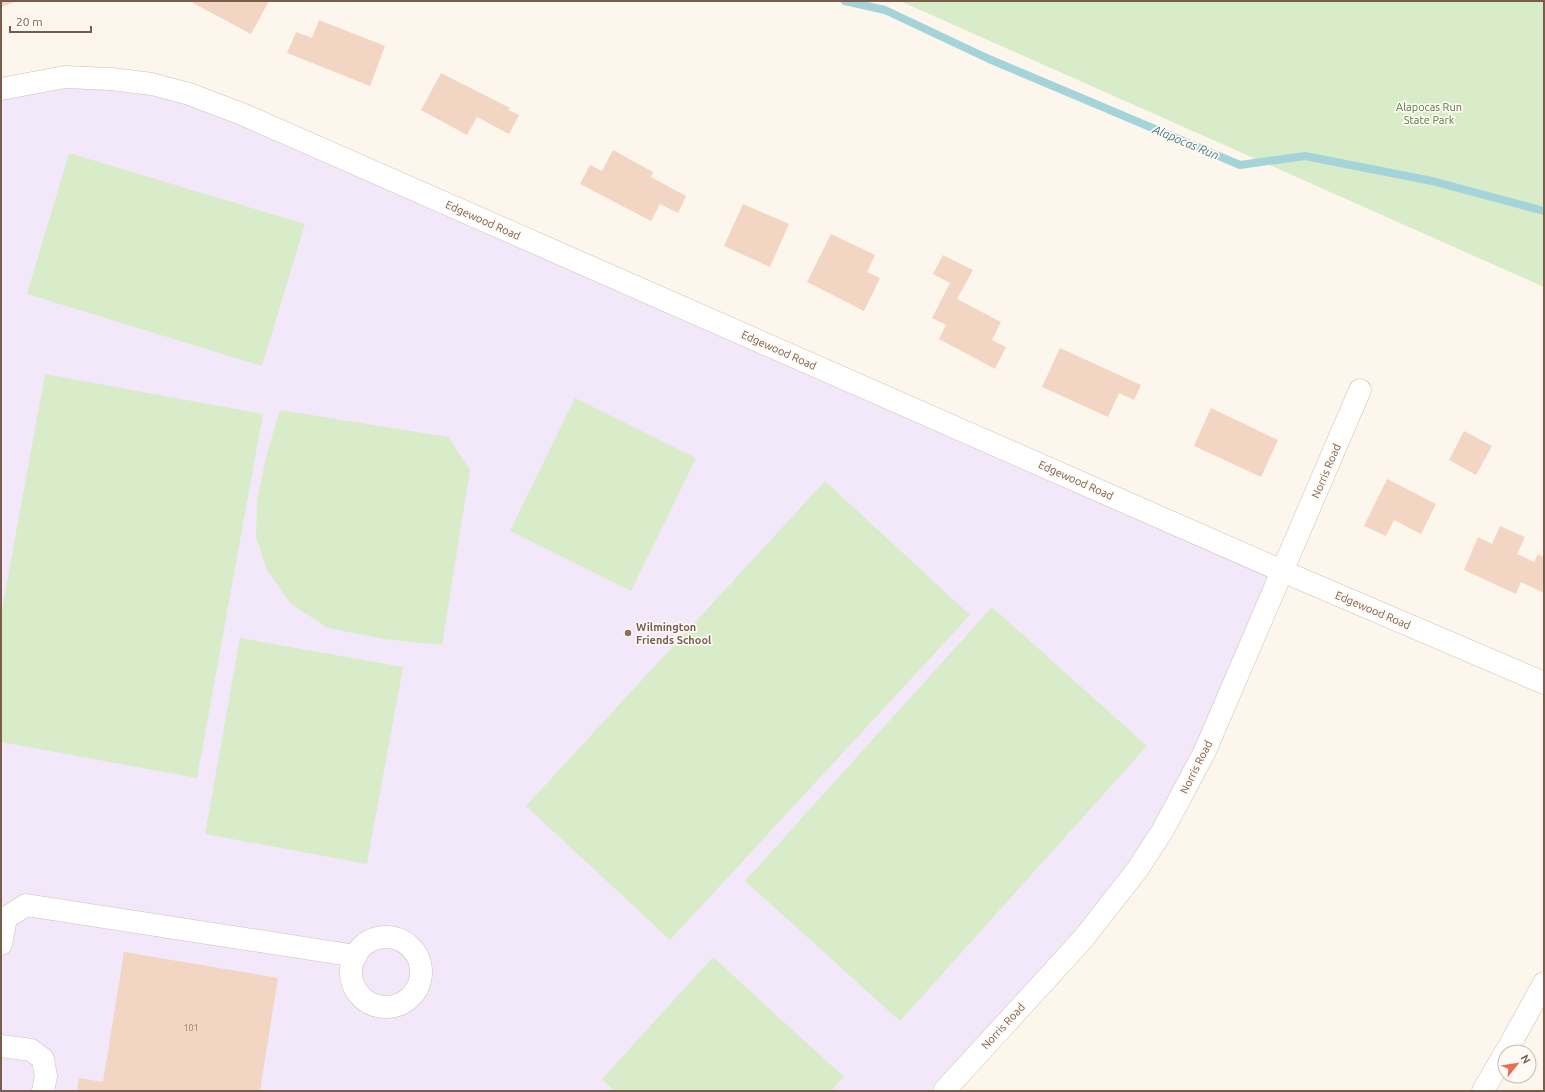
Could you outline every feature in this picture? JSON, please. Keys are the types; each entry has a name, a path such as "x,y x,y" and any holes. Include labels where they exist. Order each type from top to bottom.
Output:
{"street":[{"name":"Edgewood Road","path":"1,89 65,77 111,79 152,84 189,94 242,114 1282,571 1544,683"},
{"name":"Norris Road","path":"944,1091 1083,939 1137,870 1162,830 1205,751 1360,390"},
{"path":"1,944 6,918 26,905 356,956"},
{"path":"1510,1044 1544,983"},
{"path":"1,1046 30,1050 42,1059 46,1076 43,1091"},
{"path":"1483,1091 1497,1067"}],"shaded area":[{"name":"Wilmington Friends School","path":"152,84 1282,571 1163,830 944,1091 1,1091 1,89"}],"green space":[{"name":"Alapocas Run State Park","path":"900,1 1544,1 1544,287"},
{"path":"69,153 305,224 262,366 27,294"},
{"path":"45,374 263,414 197,778 1,742 1,615"},
{"path":"575,398 696,458 631,591 510,531"},
{"path":"280,410 448,437 470,470 442,645 384,639 328,628 291,604 267,570 256,537 257,500 267,453"},
{"path":"825,481 970,615 670,940 526,806"},
{"path":"992,607 1147,746 900,1021 745,881"},
{"path":"240,638 403,667 367,864 205,834"},
{"path":"713,957 844,1077 831,1091 615,1091 602,1079"}],"building":[{"path":"1,1 17,1 1,7"},
{"path":"194,1 269,1 251,34 193,3"},
{"path":"319,20 385,46 370,86 287,53 296,32 312,38"},
{"path":"441,73 510,108 508,110 519,115 509,134 477,117 467,135 421,110"},
{"path":"613,150 653,172 651,177 686,196 678,213 660,204 651,221 580,184 590,165 602,171"},
{"path":"743,204 789,224 770,267 724,246"},
{"path":"831,234 875,255 867,272 880,278 864,311 807,282"},
{"path":"943,255 973,270 957,299 1001,322 992,340 1006,347 995,369 939,339 946,325 932,318 950,283 933,274"},
{"path":"1060,348 1141,385 1134,400 1119,393 1108,417 1042,387"},
{"path":"1211,408 1278,440 1261,477 1194,446"},
{"path":"1464,431 1492,446 1476,475 1449,460"},
{"path":"1387,479 1436,504 1421,534 1394,520 1386,536 1364,526"},
{"path":"1500,526 1525,537 1517,554 1534,562 1538,554 1544,557 1544,593 1521,582 1516,594 1464,570 1478,537 1492,544"},
{"path":"124,952 278,978 260,1091 77,1091 79,1078 103,1082"}],"waterway":[{"name":"Alapocas Run","path":"845,1 885,10 989,59 1240,165 1305,156 1432,181 1544,211"}],"place":[{"name":"Wilmington Friends School","path":"628,633"}]}
